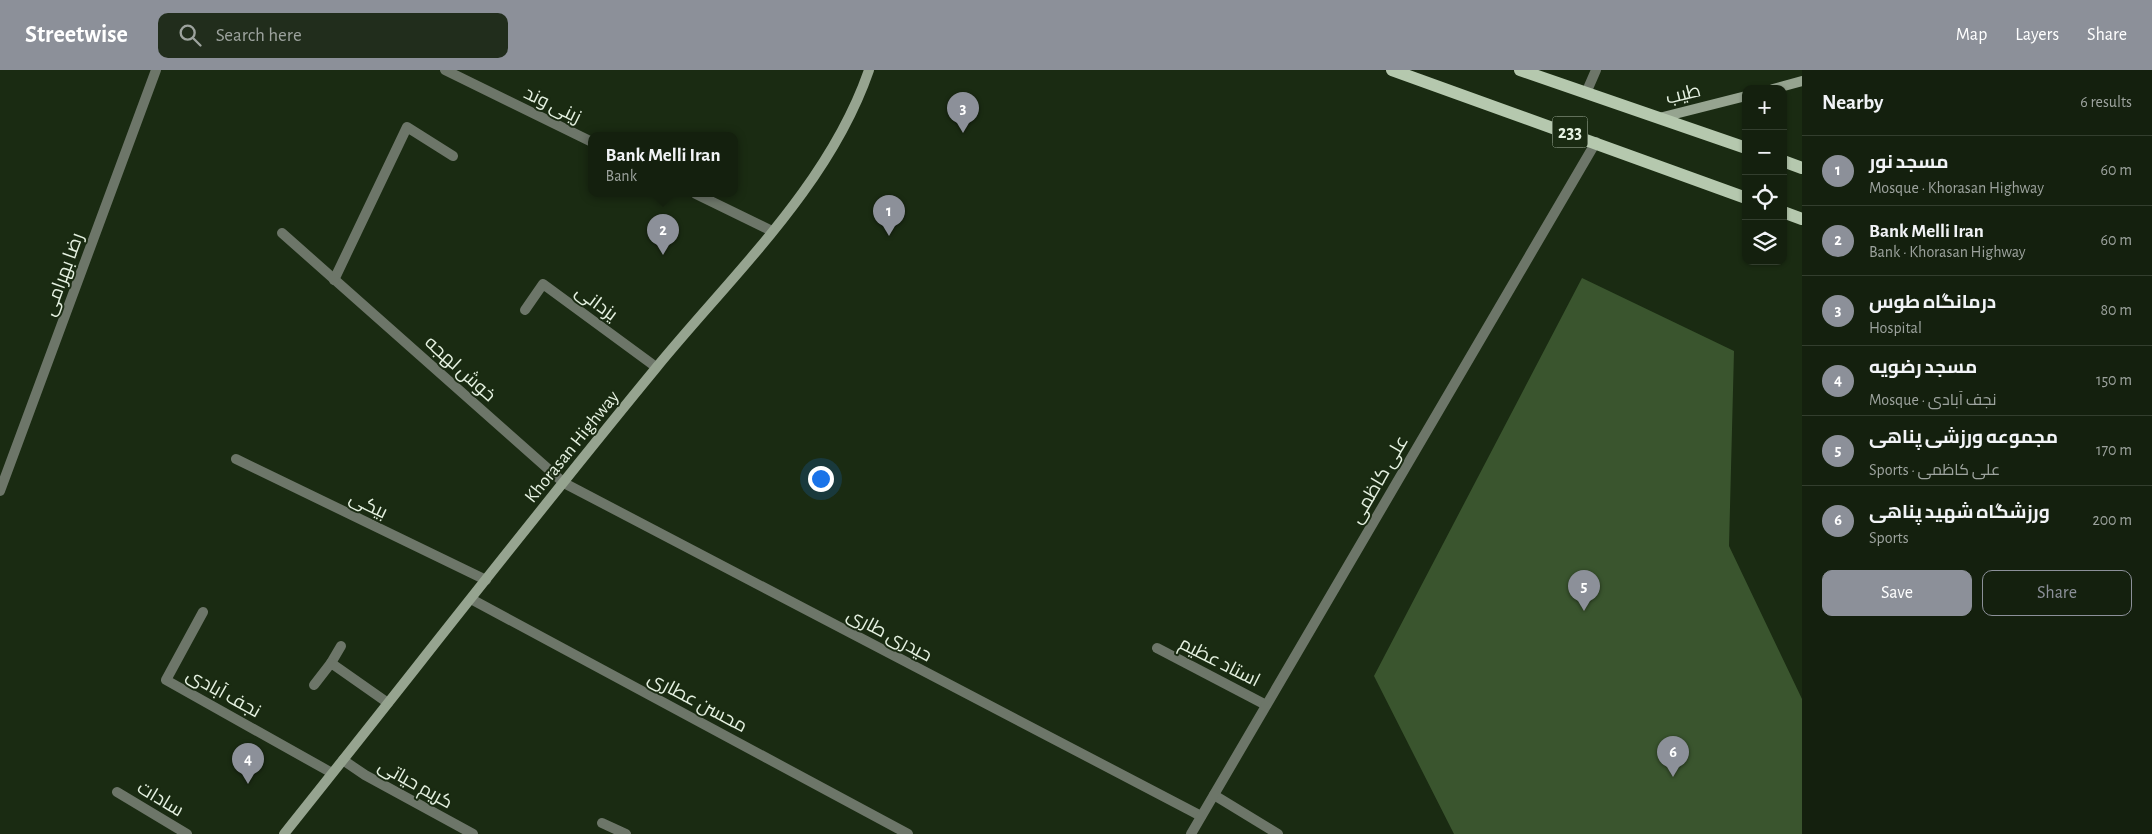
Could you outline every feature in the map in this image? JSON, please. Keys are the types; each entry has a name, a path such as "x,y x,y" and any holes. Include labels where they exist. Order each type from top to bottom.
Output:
{"main road":[{"name":"Khorasan Highway","path":"284,834 656,367 772,232 814,177 858,100 869,70"},
{"name":"233","path":"1392,70 1596,142 1742,197"},
{"name":"233","path":"1520,70 1742,147"},
{"path":"1787,85 1802,81"},
{"name":"طیب","path":"1659,118 1742,97"},
{"path":"1787,162 1802,168"},
{"path":"1787,213 1802,219"}],"street":[{"name":"رضا بهرامی","path":"0,491 156,70"},
{"name":"زینی وند","path":"445,70 588,140"},
{"path":"1586,93 1596,70"},
{"path":"334,280 407,127 453,156"},
{"name":"علی کاظمی","path":"1190,834 1596,142"},
{"path":"702,197 772,232"},
{"name":"خوش لهجه","path":"282,233 564,483"},
{"name":"یزدانی","path":"525,310 542,284 656,367"},
{"name":"بیکی","path":"236,458 486,580"},
{"name":"حیدری طاری","path":"564,483 1201,816"},
{"name":"محسن عطاری","path":"471,599 908,834"},
{"name":"نجف آبادی","path":"203,612 166,680 332,774"},
{"path":"314,685 342,646"},
{"name":"استاد عظیم","path":"1157,648 1266,705"},
{"path":"330,663 388,703"},
{"name":"کریم حیاتی","path":"343,760 365,775 473,834"},
{"name":"سادات","path":"117,792 187,834"},
{"path":"1214,795 1278,834"},
{"path":"602,823 626,834"}],"green space":[{"path":"1582,278 1734,351 1729,546 1802,699 1802,834 1454,834 1374,676"}],"place":[{"name":"درمانگاه طوس","path":"963,133"},
{"name":"مسجد نور","path":"889,236"},
{"name":"Bank Melli Iran","path":"663,255"},
{"name":"مجموعه ورزشی پناهی","path":"1584,611"},
{"name":"ورزشگاه شهید پناهی","path":"1673,777"},
{"name":"مسجد رضویه","path":"248,784"}]}
